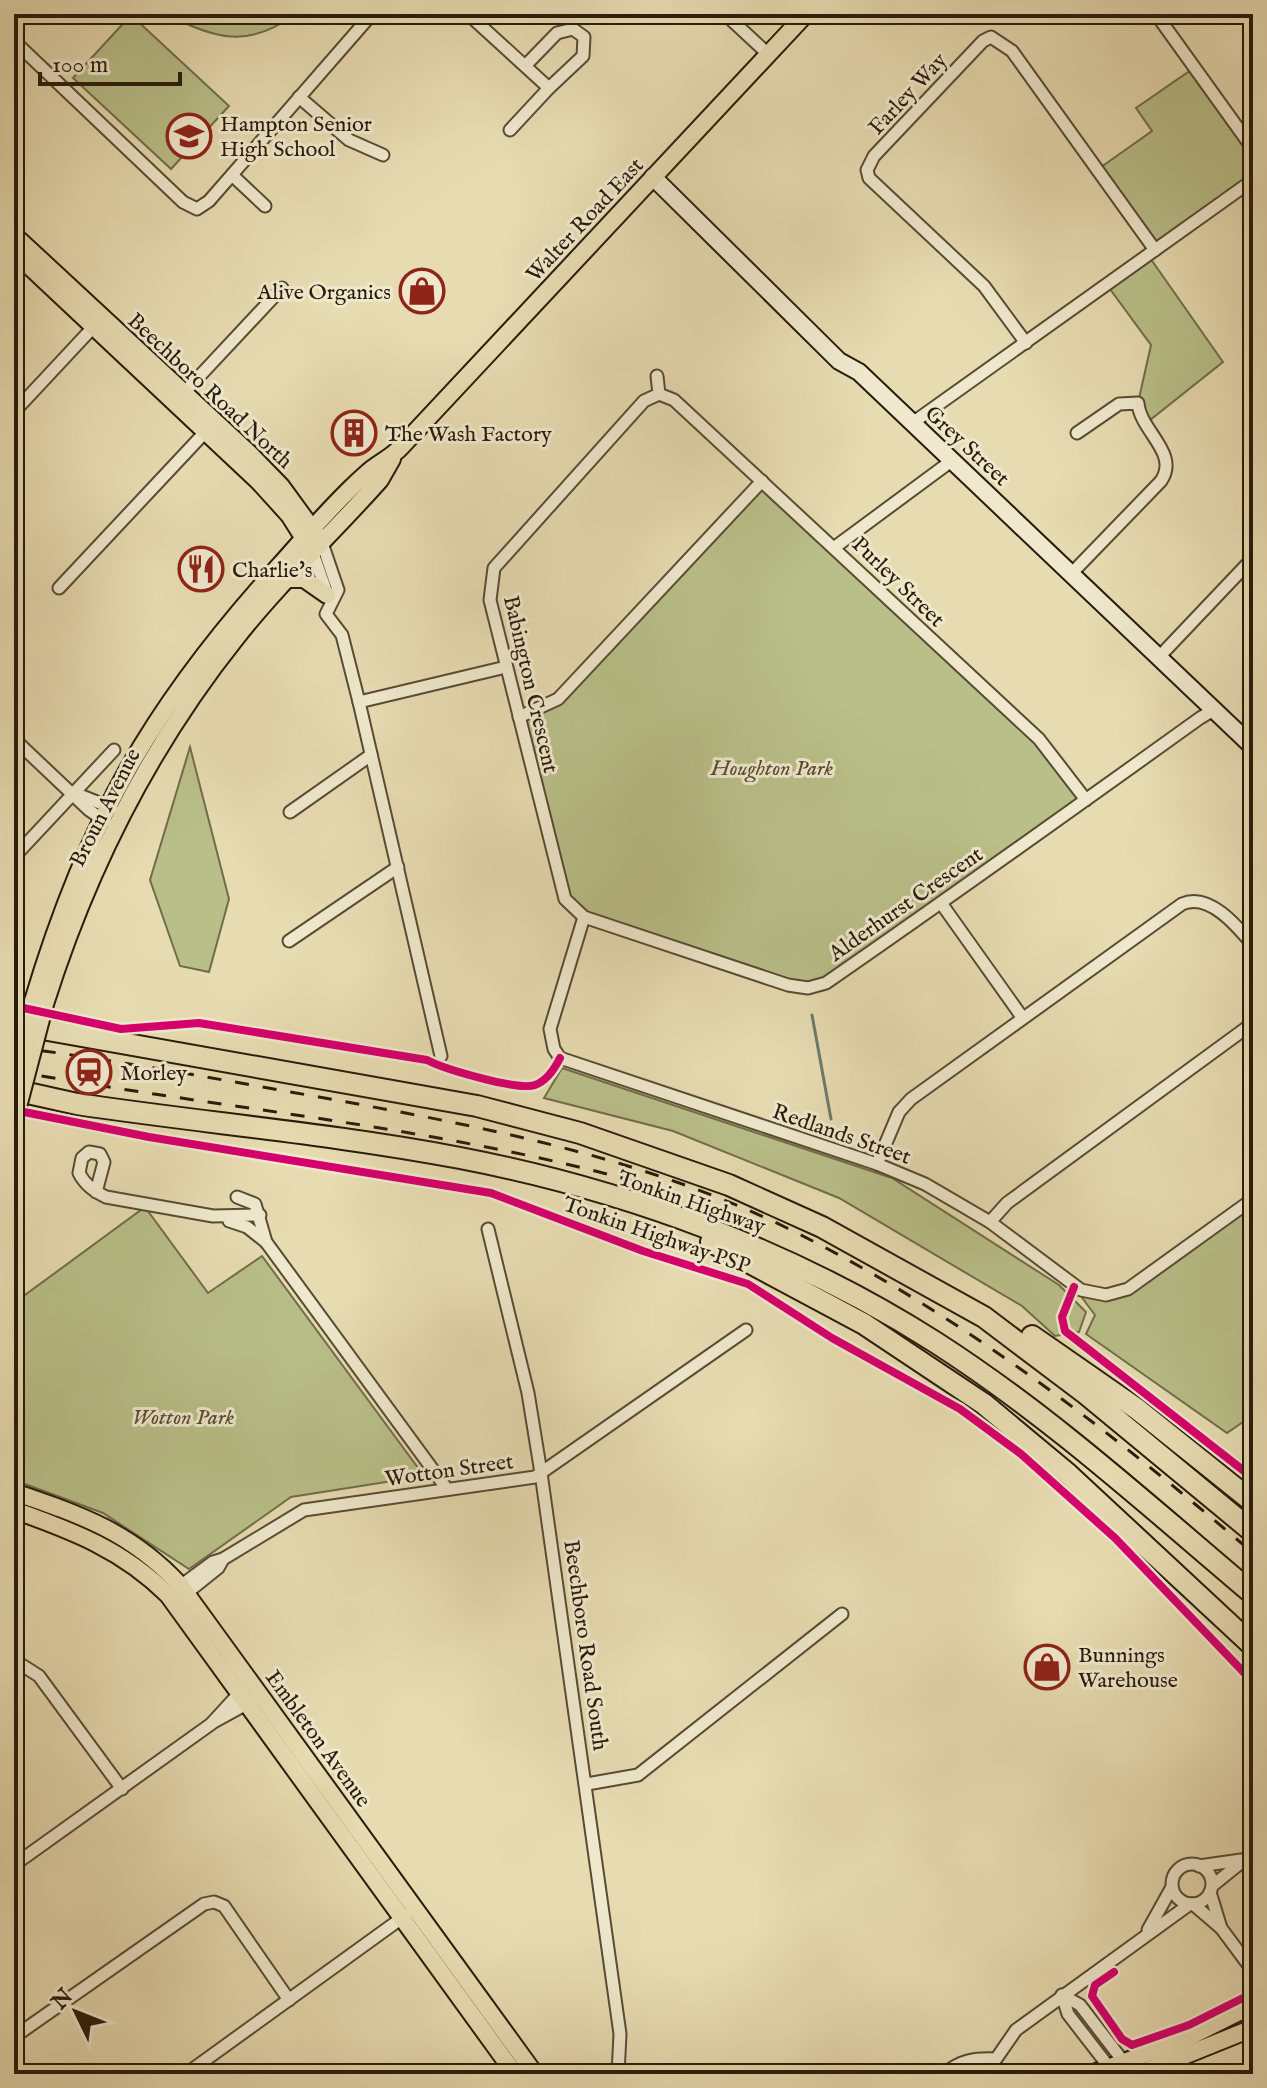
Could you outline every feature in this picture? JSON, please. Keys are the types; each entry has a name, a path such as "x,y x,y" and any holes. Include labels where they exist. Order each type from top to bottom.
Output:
{"highway":[{"name":"Tonkin Highway","path":"14,1024 477,1106 580,1133 776,1205 936,1288 984,1317 1046,1363 1253,1532"},
{"name":"Tonkin Highway","path":"14,1090 77,1104 464,1159 567,1184 707,1228 800,1267 933,1340 1056,1428 1253,1594"},
{"path":"659,1213 864,1324 955,1383 1059,1466 1253,1646"},
{"path":"936,1288 975,1301 1075,1365 1137,1409 1253,1502"}],"main road":[{"name":"Walter Road East","path":"313,541 333,510 367,473 395,454 806,14"},
{"name":"Beechboro Road North","path":"14,235 98,322"},
{"name":"Beechboro Road North","path":"14,252 98,322 285,490 313,541"},
{"name":"Beechboro Road North","path":"211,426 313,541"},
{"name":"Walter Road East","path":"313,541 380,480 395,454"},
{"path":"285,490 319,509 333,510"},
{"name":"Broun Avenue","path":"111,816 189,700 237,636 288,579 313,541"},
{"name":"Broun Avenue","path":"14,1122 54,931 111,816 139,747 182,680 313,541"},
{"path":"288,579 304,579 330,599"},
{"name":"Broun Avenue","path":"14,1071 39,1003"},
{"path":"14,1492 120,1534 147,1553 167,1580 166,1585 174,1592"},
{"name":"Embleton Avenue","path":"14,1510 112,1549 174,1592 250,1694 307,1787 535,2074"},
{"path":"64,1528 70,1512"},
{"name":"Embleton Avenue","path":"250,1694 299,1747 512,2071"},
{"path":"299,1747 296,1759 307,1787"},
{"path":"1124,2070 1253,2005"},
{"path":"1091,2074 1124,2070 1204,2049 1253,2028"},
{"path":"503,2031 500,2039 512,2071"},
{"path":"1174,2074 1204,2049"}],"street":[{"path":"14,41 189,207 197,209 209,201 372,14"},
{"path":"468,14 549,88"},
{"path":"725,14 768,54"},
{"path":"1156,14 1253,149"},
{"path":"510,130 583,56 586,43 579,32 567,29 557,33 525,66"},
{"name":"Farley Way","path":"1026,343 984,286 869,178 867,170 874,156 983,41 991,37 1012,51 1155,250"},
{"path":"299,97 349,140 383,155"},
{"path":"232,175 265,206"},
{"name":"Grey Street","path":"653,177 839,361 859,372 950,462 1160,656 1253,747"},
{"path":"911,424 1253,180"},
{"path":"180,398 282,288"},
{"path":"14,412 98,322"},
{"path":"1253,360 1250,376 1253,385"},
{"path":"657,376 659,394"},
{"name":"Purley Street","path":"659,394 674,400 1039,739 1086,800"},
{"name":"Babington Crescent","path":"584,917 573,909 560,890 490,600 494,568 644,401 659,394"},
{"path":"1071,574 1161,481 1168,468 1165,455 1145,424 1138,403 1119,404 1077,433"},
{"path":"59,588 211,426"},
{"path":"835,547 950,462"},
{"path":"519,717 558,699 762,481"},
{"name":"Beechboro Road North","path":"313,541 338,590 330,599 326,614 342,635 441,1056"},
{"path":"1160,656 1253,558"},
{"path":"359,702 506,667"},
{"name":"Alderhurst Crescent","path":"584,917 788,985 808,988 826,983 1215,709"},
{"path":"14,739 72,792 111,816"},
{"path":"14,857 114,750"},
{"path":"290,812 371,755"},
{"path":"289,941 398,867"},
{"path":"877,1164 899,1112 911,1099 1189,901 1210,905 1253,945"},
{"path":"941,903 1022,1017"},
{"name":"Redlands Street","path":"584,917 550,1029 554,1049 571,1064 877,1164 925,1184 990,1222 1074,1287 1098,1295 1128,1289 1253,1199"},
{"path":"990,1222 1007,1203 1253,1023"},
{"path":"96,1192 106,1197 213,1216 247,1227 266,1242 447,1489"},
{"path":"237,1197 251,1199 260,1215 266,1242"},
{"path":"213,1216 260,1215"},
{"name":"Beechboro Road South","path":"488,1229 528,1393 541,1473 620,2034 617,2073"},
{"name":"Wotton Street","path":"174,1592 304,1510 541,1473 746,1330"},
{"path":"587,1784 638,1775 842,1614"},
{"path":"14,1660 39,1676 122,1789"},
{"path":"14,1865 250,1694"},
{"path":"944,2074 956,2064 976,2058 996,2059 1016,2030 1140,1939 1191,1904 1202,1901 1211,1889 1253,1853"},
{"path":"1140,1939 1157,1919 1180,1869 1242,1860"},
{"path":"1199,1866 1209,1874 1221,1928"},
{"path":"1172,1887 1178,1898 1191,1904 1221,1928 1253,1971"},
{"path":"14,2037 204,1904 214,1902 224,1906 289,2000"},
{"path":"186,2074 408,1913"},
{"path":"1062,1995 1080,2005 1124,2070"}],"green space":[{"path":"166,14 295,14 262,32 231,36 200,29"},
{"path":"131,15 229,106 171,169 73,78"},
{"path":"1194,68 1253,149 1253,180 1155,250 1097,170 1152,131 1136,108"},
{"path":"1148,255 1223,362 1145,424 1138,403 1151,345 1107,285"},
{"name":"Houghton Park","path":"762,481 1039,739 1086,800 826,983 808,988 573,909 519,717 546,707"},
{"path":"190,747 229,899 209,972 180,966 150,880"},
{"path":"562,1068 892,1178 1059,1285 1086,1312 1079,1332 1055,1336 1022,1306 839,1198 673,1131 544,1098"},
{"path":"1253,1199 1253,1415 1227,1433 1086,1334 1095,1315 1074,1287 1113,1294"},
{"name":"Wotton Park","path":"145,1207 208,1293 262,1256 424,1476 291,1497 189,1569 103,1513 14,1480 14,1303"}],"waterway":[{"path":"812,1015 831,1119"}],"railway":[{"path":"14,1047 205,1077 499,1132 617,1163 731,1203 850,1261 972,1335 1087,1418 1253,1553"},
{"path":"14,1071 417,1134 576,1166 655,1187"}],"cycle path":[{"path":"14,1006 121,1029 199,1023 427,1060 513,1085 539,1083 550,1074 560,1058"},
{"name":"Tonkin Highway PSP","path":"14,1110 149,1137 491,1193 643,1251 748,1284 832,1338 960,1409 1021,1454 1115,1538 1253,1682"},
{"path":"1074,1287 1062,1317 1065,1331 1253,1478"},
{"path":"1114,1972 1095,1985 1092,1996 1122,2039 1132,2045 1189,2025 1253,1993"}],"place":[{"name":"Hampton Senior High School","path":"189,136"},
{"name":"Alive Organics","path":"422,291"},
{"name":"The Wash Factory","path":"354,433"},
{"name":"Charlie's","path":"201,569"},
{"name":"Morley","path":"89,1072"},
{"name":"Bunnings Warehouse","path":"1047,1667"}]}
